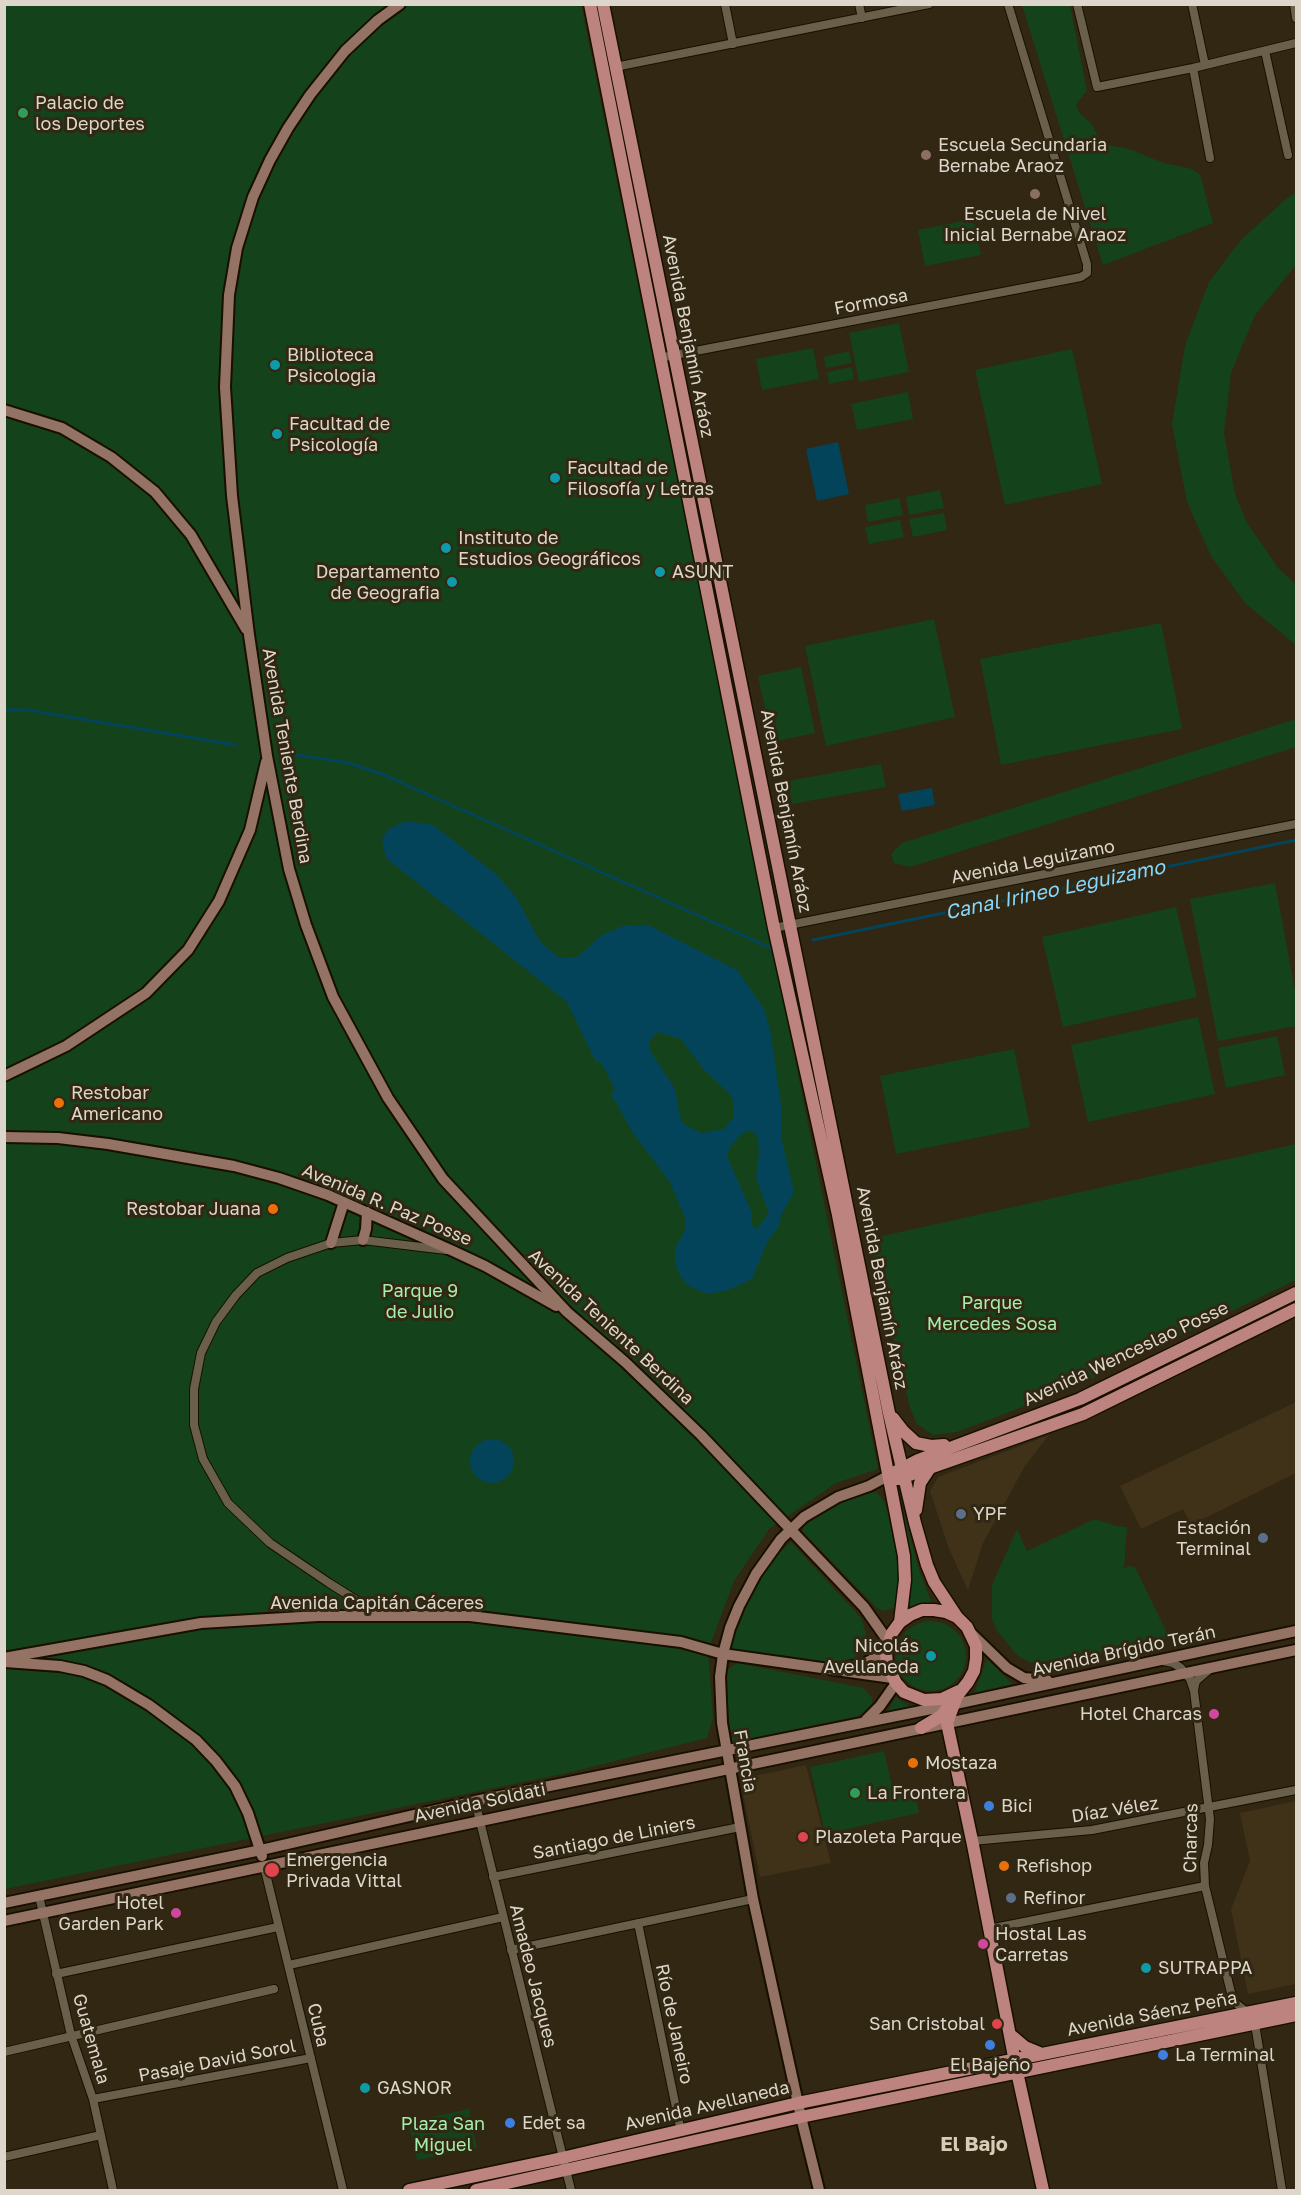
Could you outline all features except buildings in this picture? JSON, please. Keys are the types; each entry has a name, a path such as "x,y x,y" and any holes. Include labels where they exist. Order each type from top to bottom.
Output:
{"main road":[{"name":"Avenida Benjamín Aráoz","path":"590,4 774,928 838,1215 904,1556 905,1580 898,1624"},
{"name":"Avenida Benjamín Aráoz","path":"603,4 889,1413 915,1523 931,1574 957,1617 972,1635"},
{"name":"Avenida Wenceslao Posse","path":"888,1476 903,1473 957,1444 1080,1399 1296,1293"},
{"path":"903,1473 931,1467 1083,1414 1296,1309"},
{"path":"889,1413 916,1443 931,1446 957,1444"},
{"path":"915,1523 918,1489 931,1467"},
{"path":"957,1617 934,1610 922,1610 910,1615 898,1624 887,1646 887,1665 894,1681 904,1692 915,1698 933,1701 951,1696 948,1709 972,1841 1043,2190"},
{"path":"921,1728 948,1709 968,1682 974,1671 976,1659 976,1646 972,1635"},
{"name":"Avenida Sáenz Peña","path":"1016,2066 1043,2054 1296,2003"},
{"name":"Avenida Sáenz Peña","path":"1016,2066 1296,2016"},
{"path":"1012,2036 1024,2047 1043,2054"},
{"name":"Avenida Avellaneda","path":"409,2190 681,2132 798,2103 1016,2066"},
{"name":"Avenida Avellaneda","path":"476,2190 1016,2066"}],"street":[{"name":"Avenida Teniente Berdina","path":"400,4 378,20 345,51 310,95 270,160 253,197 237,248 230,295 225,387 232,496 267,756 289,869 306,925 333,997 388,1098 443,1179 567,1312 682,1415 868,1612 887,1646"},
{"path":"725,4 733,44"},
{"path":"859,4 862,18"},
{"path":"615,67 929,4"},
{"name":"Formosa","path":"659,358 1088,273 1008,4"},
{"path":"1077,4 1098,87 1296,44"},
{"path":"1192,4 1205,65"},
{"path":"1294,4 1296,18"},
{"path":"1265,51 1288,155"},
{"path":"1193,68 1210,158"},
{"path":"4,410 62,428 111,457 155,492 191,535 249,635"},
{"path":"4,1076 66,1046 146,993 188,950 219,901 250,830 267,756"},
{"name":"Avenida Leguizamo","path":"774,928 1296,824"},
{"name":"Avenida R. Paz Posse","path":"4,1137 58,1138 108,1144 234,1166 297,1184 367,1212 485,1266 567,1312"},
{"path":"332,1243 344,1202"},
{"path":"363,1240 367,1212"},
{"path":"382,1616 328,1583 270,1543 228,1503 203,1459 194,1425 194,1389 201,1353 216,1322 236,1295 257,1273 287,1258 332,1243 363,1240 453,1251"},
{"name":"Avenida Wenceslao Posse","path":"869,1486 888,1476"},
{"name":"Francia","path":"819,2190 753,1899 726,1750 720,1702 720,1677 730,1628 745,1594 765,1560 804,1517 838,1497 869,1486"},
{"path":"868,1612 883,1622 898,1624"},
{"name":"Avenida Capitán Cáceres","path":"4,1660 201,1623 318,1616 470,1617 681,1642 723,1654 894,1681"},
{"name":"Avenida Brígido Terán","path":"948,1709 1296,1631"},
{"path":"972,1635 1007,1668 1024,1678 1074,1679"},
{"path":"830,1670 864,1664 887,1646"},
{"name":"Avenida Brígido Terán","path":"948,1709 963,1720 1296,1650"},
{"path":"4,1660 60,1666 84,1671 107,1680 149,1705 196,1740 235,1786 248,1813 264,1866"},
{"path":"1159,1660 1173,1663 1184,1672"},
{"path":"1194,1691 1196,1681 1202,1674 1216,1666"},
{"name":"Charcas","path":"1184,1672 1190,1679 1194,1691 1209,1808 1208,1845 1204,1863 1205,1886 1233,2001 1248,2013 1255,2024"},
{"path":"864,1722 875,1713 894,1681"},
{"path":"915,1698 948,1709"},
{"name":"Avenida Soldati","path":"4,1903 261,1850 475,1801 864,1722 916,1712 932,1715 948,1709"},
{"name":"Avenida Soldati","path":"4,1920 921,1728"},
{"name":"Díaz Vélez","path":"972,1841 1092,1830 1296,1790"},
{"name":"Amadeo Jacques","path":"475,1801 571,2190"},
{"name":"Santiago de Liniers","path":"493,1877 740,1827"},
{"name":"Cuba","path":"264,1866 343,2190"},
{"path":"989,1929 1205,1886"},
{"name":"Guatemala","path":"39,1896 71,2036 93,2099 113,2190"},
{"path":"511,1950 753,1899"},
{"path":"289,1965 503,1917"},
{"name":"Río de Janeiro","path":"638,1923 681,2132"},
{"path":"56,1974 278,1927"},
{"path":"4,2052 274,1989"},
{"path":"1255,2024 1282,2190"},
{"name":"Pasaje David Sorol","path":"93,2099 311,2058"},
{"path":"4,2157 101,2135"}],"shaded area":[{"path":"1296,1402 1296,1473 1191,1525 1183,1509 1141,1529 1120,1486"},
{"path":"1049,1435 1025,1466 983,1543 968,1590 949,1549 930,1491 938,1477"},
{"path":"806,1765 831,1863 760,1877 740,1779"},
{"path":"1296,1801 1296,1984 1248,1994 1231,1909 1250,1861 1240,1813"}],"green space":[{"name":"Parque 9 de Julio","path":"5,5 581,5 878,1469 836,1483 769,1529 734,1581 708,1651 713,1718 707,1738 567,1773 5,1889"},
{"path":"1022,5 1070,5 1087,91 1076,104 1080,114 1091,123 1102,144 1129,149 1164,163 1192,169 1200,174 1213,223 1103,265"},
{"path":"1296,193 1296,265 1255,315 1231,373 1224,433 1235,494 1247,523 1279,569 1296,585 1296,645 1245,603 1211,556 1187,502 1172,424 1185,346 1209,282 1240,241 1287,198"},
{"path":"973,219 981,255 925,266 918,230"},
{"path":"899,323 909,372 859,382 849,333"},
{"path":"813,348 819,379 762,390 756,359"},
{"path":"1072,349 1102,484 1005,505 975,370"},
{"path":"849,351 852,363 826,368 824,357"},
{"path":"852,367 854,379 829,384 827,372"},
{"path":"908,392 913,419 857,430 851,404"},
{"path":"940,490 944,508 909,515 906,497"},
{"path":"899,498 903,515 868,522 865,505"},
{"path":"944,513 947,530 913,537 909,519"},
{"path":"900,520 904,537 869,544 865,527"},
{"path":"934,619 955,717 826,746 805,646"},
{"path":"1161,623 1182,729 1001,765 980,659"},
{"path":"801,667 815,733 772,742 758,676"},
{"path":"1296,719 1296,747 910,867 894,863 891,854 902,843"},
{"path":"881,764 886,787 792,804 788,781"},
{"path":"1275,883 1296,996 1296,1026 1218,1041 1190,899"},
{"path":"1176,907 1197,997 1063,1027 1042,937"},
{"path":"1198,1017 1215,1094 1088,1122 1071,1045"},
{"path":"1277,1036 1285,1075 1226,1088 1218,1048"},
{"path":"1014,1049 1030,1127 896,1154 880,1076"},
{"name":"Parque Mercedes Sosa","path":"1296,1144 1296,1280 1075,1387 957,1432 933,1435 917,1424 910,1408 869,1239"},
{"path":"876,1492 883,1499 887,1511 898,1561 898,1598 894,1608 884,1611 877,1608 803,1532 803,1526 824,1512 856,1496"},
{"path":"898,1494 919,1570 931,1601 930,1604 910,1608 908,1605 912,1565"},
{"path":"1095,1519 1127,1527 1124,1568 1135,1567 1168,1638 1057,1665 1043,1666 1029,1662 1017,1655 998,1632 992,1619 992,1585 1017,1529 1027,1551"},
{"path":"791,1542 861,1618 866,1633 864,1648 852,1660 833,1663 729,1649 754,1587 770,1562"},
{"path":"924,1621 938,1621 951,1627 960,1636 966,1649 964,1669 956,1681 938,1691 924,1691 911,1685 902,1676 896,1663 896,1649 902,1636 911,1627"},
{"path":"987,1659 1012,1684 974,1693"},
{"path":"737,1663 864,1688 872,1698 872,1706 858,1716 732,1742 726,1700 726,1671"},
{"path":"895,1697 910,1707 888,1712"},
{"name":"La Frontera","path":"884,1751 894,1795 914,1791 919,1813 825,1834 810,1767"},
{"name":"Plaza San Miguel","path":"469,2109 477,2148 417,2160 408,2122"}],"water":[{"path":"838,442 849,494 817,501 806,449"},
{"path":"932,788 935,805 902,811 898,794"},
{"path":"405,821 433,825 496,874 516,897 539,940 559,958 577,957 602,935 625,925 650,926 737,970 764,1009 770,1030 782,1112 781,1136 794,1192 781,1215 778,1228 768,1240 752,1279 729,1290 707,1294 687,1285 679,1274 675,1262 675,1249 685,1230 685,1218 670,1182 633,1133 611,1094 615,1089 601,1062 596,1062 567,1002 386,858 382,840 388,829","holes":["657,1032 681,1039 704,1070 730,1094 734,1104 733,1118 724,1129 702,1133 681,1121 675,1089 649,1049 650,1040","751,1130 758,1138 756,1178 769,1213 757,1229 752,1225 752,1213 727,1156 730,1147 741,1134"]},
{"path":"492,1439 501,1440 508,1445 513,1452 513,1470 508,1477 501,1482 492,1483 483,1482 476,1477 471,1470 470,1461 471,1452 476,1445 483,1440"}],"waterway":[{"path":"4,710 28,710 236,745"},
{"path":"279,752 349,763 382,774 771,948"},
{"name":"Canal Irineo Leguizamo","path":"813,940 1296,840"}],"place":[{"name":"Palacio de los Deportes","path":"23,113"},
{"name":"Escuela Secundaria Bernabe Araoz","path":"926,155"},
{"name":"Escuela de Nivel Inicial Bernabe Araoz","path":"1035,194"},
{"name":"Biblioteca Psicologia","path":"275,365"},
{"name":"Facultad de Psicología","path":"277,434"},
{"name":"Facultad de Filosofía y Letras","path":"555,478"},
{"name":"Instituto de Estudios Geográficos","path":"446,548"},
{"name":"ASUNT","path":"660,572"},
{"name":"Departamento de Geografia","path":"452,582"},
{"name":"Restobar Americano","path":"59,1103"},
{"name":"Restobar Juana","path":"273,1209"},
{"name":"YPF","path":"961,1514"},
{"name":"Estación Terminal","path":"1263,1538"},
{"name":"Nicolás Avellaneda","path":"931,1656"},
{"name":"Hotel Charcas","path":"1214,1714"},
{"name":"Mostaza","path":"913,1763"},
{"name":"La Frontera","path":"855,1793"},
{"name":"Bici","path":"989,1806"},
{"name":"Plazoleta Parque","path":"803,1837"},
{"name":"Refishop","path":"1004,1866"},
{"name":"Emergencia Privada Vittal","path":"272,1870"},
{"name":"Refinor","path":"1011,1898"},
{"name":"Hotel Garden Park","path":"176,1913"},
{"name":"Hostal Las Carretas","path":"983,1944"},
{"name":"SUTRAPPA","path":"1146,1968"},
{"name":"San Cristobal","path":"997,2024"},
{"name":"El Bajeño","path":"990,2045"},
{"name":"La Terminal","path":"1163,2055"},
{"name":"GASNOR","path":"365,2088"},
{"name":"Edet sa","path":"510,2123"}],"district":[{"name":"El Bajo","path":"974,2145"}]}
